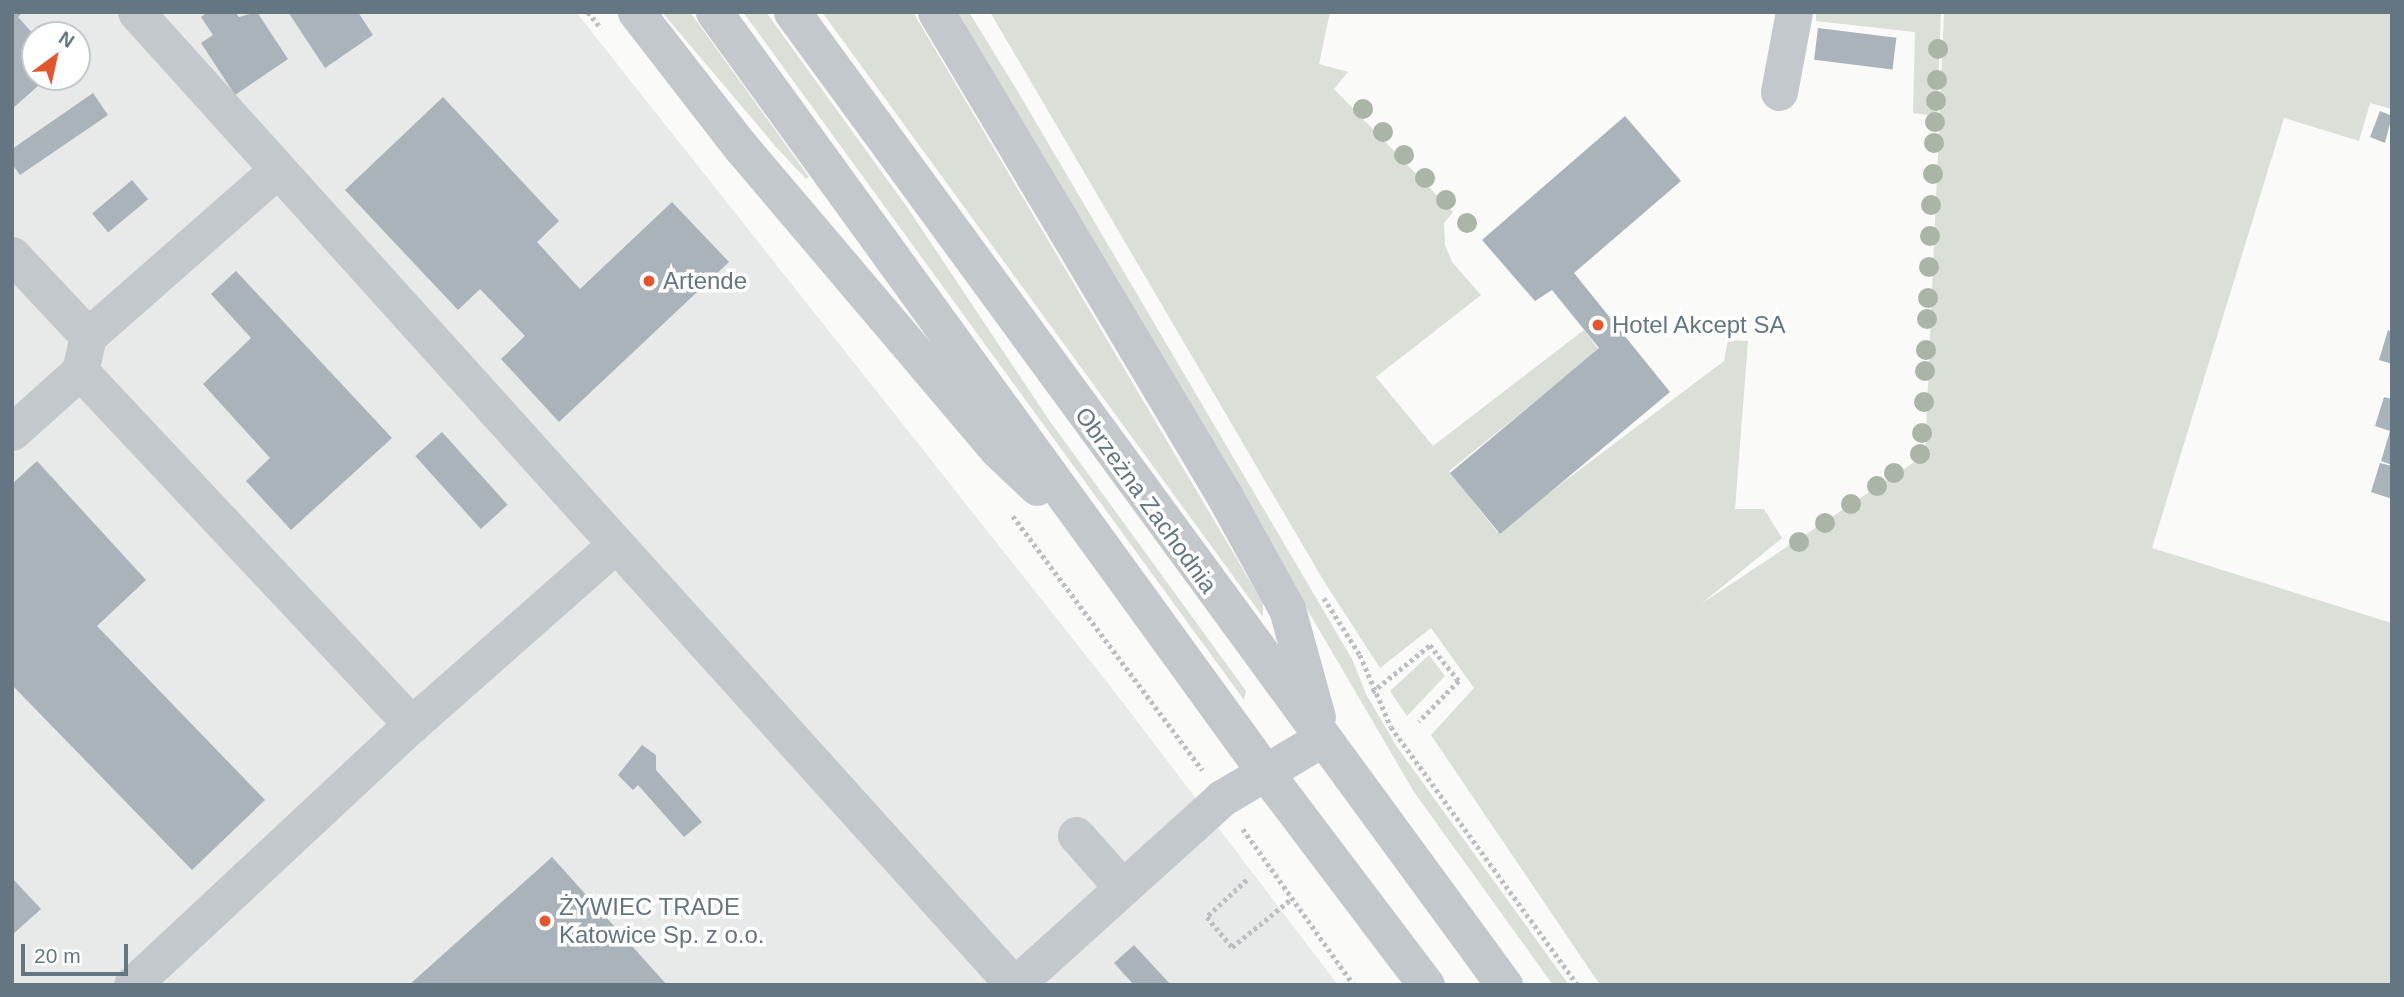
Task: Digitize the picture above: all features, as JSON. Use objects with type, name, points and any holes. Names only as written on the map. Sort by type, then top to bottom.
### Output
[{"type":"street","points":[[136,12],[614,546],[1015,985],[1222,798],[1323,738],[1287,609],[1224,495],[936,12]]},
{"type":"street","points":[[636,12],[740,146],[997,449],[1109,556]]},
{"type":"street","points":[[714,12],[1265,772],[1426,985]]},
{"type":"street","name":"Obrzeżna Zachodnia","points":[[792,12],[1504,985]]},
{"type":"street","points":[[1779,92],[1794,12]]},
{"type":"street","points":[[12,432],[84,353],[276,171]]},
{"type":"street","points":[[12,255],[84,353],[412,724]]},
{"type":"street","points":[[132,985],[412,724],[614,546]]},
{"type":"street","points":[[1076,835],[1122,887]]},
{"type":"path","points":[[588,12],[606,33]]},
{"type":"path","points":[[1009,510],[1222,798],[1290,900],[1354,985]]},
{"type":"path","points":[[1372,692],[1430,645],[1459,681],[1419,722]]},
{"type":"path","points":[[1247,880],[1207,917],[1232,947],[1290,900]]},
{"type":"shaded area","points":[[12,12],[576,12],[1111,687],[1338,985],[12,985]]},
{"type":"shaded area","points":[[662,12],[690,12],[809,177],[806,179],[776,147]]},
{"type":"shaded area","points":[[743,12],[766,12],[907,207],[1049,420],[1246,691],[1244,700]]},
{"type":"shaded area","points":[[822,12],[913,12],[1263,603],[1263,617]]},
{"type":"shaded area","points":[[958,12],[969,12],[1018,92],[1352,659],[1366,694],[1397,747],[1569,985],[1553,985],[1414,792]]},
{"type":"shaded area","points":[[990,12],[1330,12],[1319,64],[1348,72],[1334,89],[1453,212],[1444,223],[1445,245],[1452,262],[1481,295],[1376,377],[1433,446],[1584,330],[1599,350],[1449,471],[1497,532],[1724,361],[1728,340],[1748,341],[1735,509],[1764,509],[1782,538],[1701,604],[1925,455],[1944,12],[2391,12],[2392,109],[2370,103],[2359,141],[2284,118],[2152,548],[2392,623],[2392,985],[1600,985],[1431,735],[1474,688],[1431,628],[1380,668],[1325,583]]},
{"type":"shaded area","points":[[1816,12],[1941,13],[1937,116],[1913,113],[1915,32],[1816,21]]},
{"type":"shaded area","points":[[1429,655],[1445,676],[1407,716],[1390,691]]},
{"type":"building","points":[[12,12],[23,12],[18,17],[22,21],[21,91],[32,91],[12,109]]},
{"type":"building","points":[[208,12],[235,12],[239,17],[257,12],[288,59],[235,95],[201,43],[213,35],[201,17]]},
{"type":"building","points":[[288,12],[358,12],[373,35],[325,68]]},
{"type":"building","points":[[1818,28],[1896,38],[1893,69],[1814,60]]},
{"type":"building","points":[[93,93],[108,115],[20,175],[12,164],[12,149]]},
{"type":"building","points":[[443,97],[559,221],[537,242],[580,289],[672,202],[729,262],[559,422],[501,359],[525,336],[480,289],[458,310],[345,190]]},
{"type":"building","points":[[2380,111],[2392,116],[2385,143],[2370,137]]},
{"type":"building","name":"Hotel Akcept SA","points":[[1625,116],[1681,181],[1574,273],[1670,392],[1500,534],[1450,473],[1599,348],[1552,290],[1535,301],[1482,240]]},
{"type":"building","points":[[132,180],[148,199],[108,233],[92,213]]},
{"type":"building","points":[[236,271],[392,438],[291,530],[246,481],[270,458],[203,384],[251,338],[211,294]]},
{"type":"building","points":[[2388,330],[2392,332],[2392,364],[2379,360]]},
{"type":"building","points":[[2384,397],[2392,399],[2392,465],[2381,461],[2390,431],[2375,426]]},
{"type":"building","points":[[442,432],[508,505],[481,529],[415,456]]},
{"type":"building","points":[[37,461],[146,580],[97,626],[265,800],[192,870],[12,685],[12,484]]},
{"type":"building","points":[[2380,463],[2392,466],[2392,499],[2371,492]]},
{"type":"building","points":[[642,745],[656,755],[656,770],[702,822],[684,837],[638,785],[633,790],[618,775]]},
{"type":"building","name":"ŻYWIEC TRADE Katowice Sp. z o.o.","points":[[552,857],[667,985],[409,985]]},
{"type":"building","points":[[12,878],[41,909],[12,935]]},
{"type":"building","points":[[1134,945],[1171,985],[1134,985],[1114,963]]},
{"type":"place","name":"Artende","points":[[649,281]]},
{"type":"place","name":"Hotel Akcept SA","points":[[1598,325]]},
{"type":"place","name":"ŻYWIEC TRADE Katowice Sp. z o.o.","points":[[545,921]]}]
